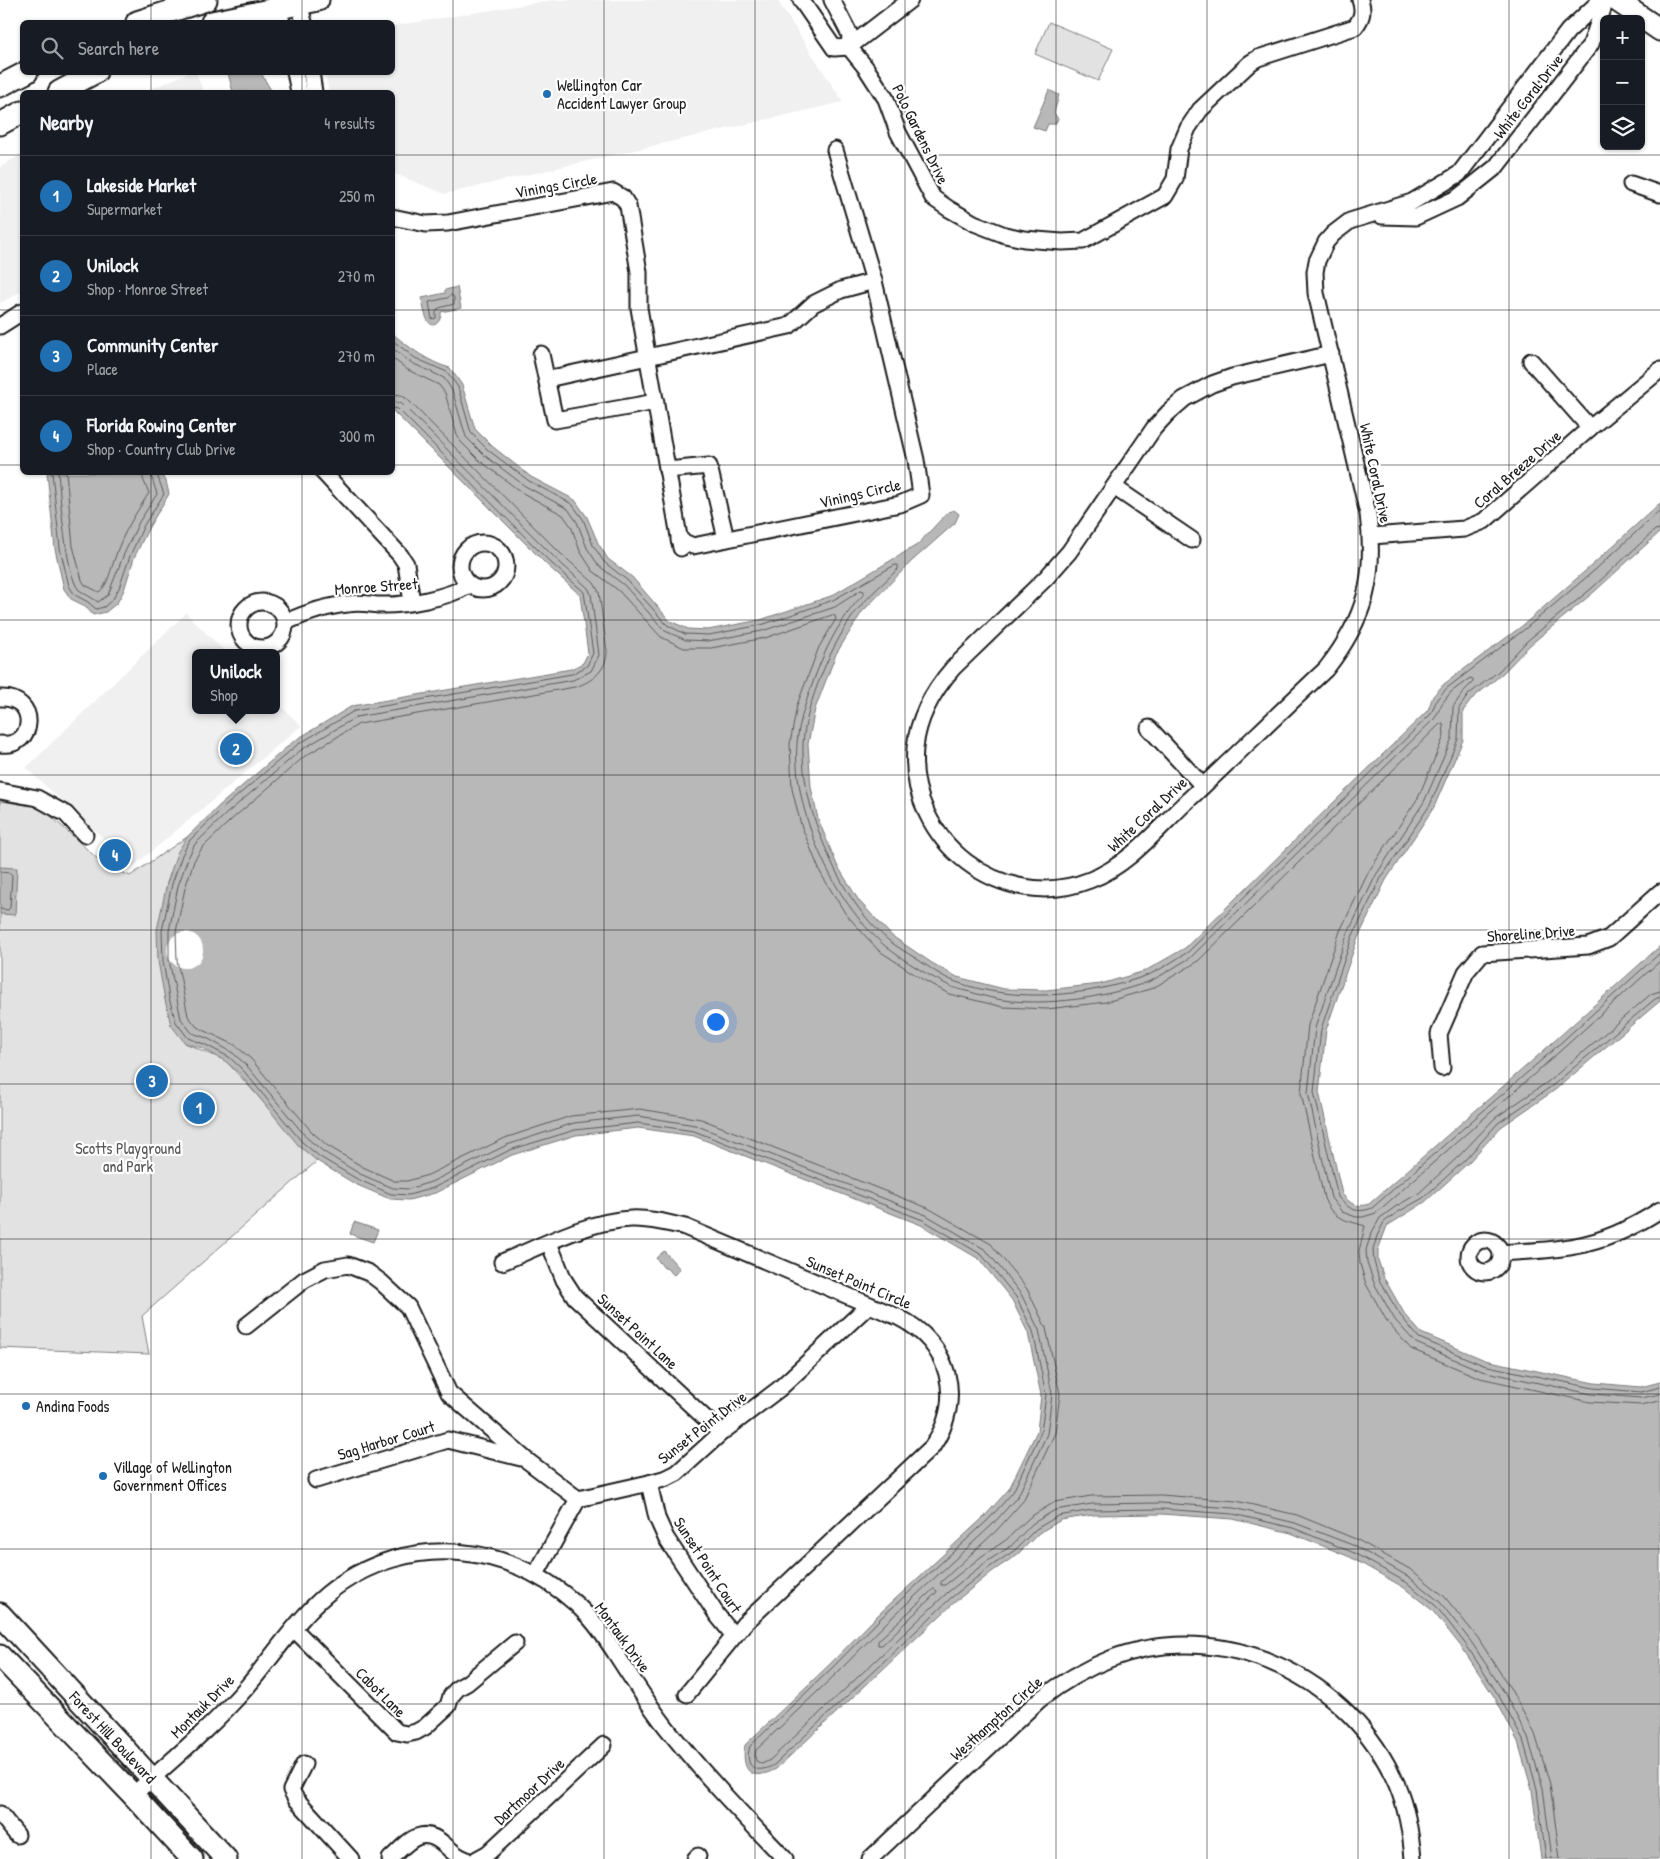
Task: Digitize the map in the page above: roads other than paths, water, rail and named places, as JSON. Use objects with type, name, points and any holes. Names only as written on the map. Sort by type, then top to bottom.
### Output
[{"type":"main road","points":[[143,20],[206,0]]},
{"type":"main road","points":[[1616,0],[1660,30]]},
{"type":"main road","points":[[223,20],[305,7]]},
{"type":"main road","points":[[0,86],[21,75]]},
{"type":"main road","points":[[63,90],[90,75]]},
{"type":"main road","points":[[0,124],[20,113]]},
{"type":"main road","name":"Forest Hill Boulevard","points":[[0,1614],[226,1859]]},
{"type":"main road","name":"Forest Hill Boulevard","points":[[0,1656],[134,1795],[192,1859]]},
{"type":"street","points":[[801,0],[834,48],[849,47],[910,0]]},
{"type":"street","name":"Polo Gardens Drive","points":[[832,0],[850,35],[849,47],[866,68],[886,99],[898,132],[933,198],[949,210],[974,223],[1005,234],[1043,241],[1083,241],[1165,196],[1175,179],[1179,149],[1188,128],[1200,110],[1242,70],[1258,58],[1355,27],[1361,18],[1363,8],[1360,0]]},
{"type":"street","name":"White Coral Drive","points":[[1330,354],[1232,377],[1212,384],[1193,393],[1168,413],[1154,428],[1069,552],[1046,578],[953,668],[932,695],[921,720],[915,749],[915,770],[921,800],[931,823],[942,840],[956,855],[973,868],[990,878],[1010,884],[1050,889],[1090,880],[1114,868],[1125,860],[1326,669],[1341,650],[1353,630],[1362,608],[1372,561],[1372,536],[1314,282],[1317,261],[1326,242],[1350,221],[1412,202],[1460,174],[1568,31],[1601,0]]},
{"type":"street","name":"White Coral Drive","points":[[1371,215],[1416,217],[1457,198],[1496,167],[1591,44],[1606,0]]},
{"type":"street","points":[[296,75],[299,90]]},
{"type":"street","points":[[312,75],[314,90]]},
{"type":"street","name":"Vinings Circle","points":[[395,218],[426,224],[448,222],[613,192],[623,198],[628,206],[636,249],[640,308],[666,470],[681,546],[693,546],[900,504],[921,495],[916,460],[874,281],[835,150]]},
{"type":"street","points":[[1631,184],[1660,194]]},
{"type":"street","points":[[547,380],[789,326],[813,304],[841,290],[874,281]]},
{"type":"street","points":[[0,326],[20,313]]},
{"type":"street","points":[[541,354],[555,420],[656,402]]},
{"type":"street","points":[[1531,361],[1590,428]]},
{"type":"street","name":"Coral Breeze Drive","points":[[1372,536],[1464,529],[1474,526],[1493,514],[1590,428],[1660,370]]},
{"type":"street","points":[[666,470],[708,466],[726,539]]},
{"type":"street","points":[[326,475],[400,555],[406,564],[412,602]]},
{"type":"street","points":[[1114,486],[1192,540]]},
{"type":"street","name":"Monroe Street","points":[[286,622],[325,608],[350,603],[380,605],[412,602],[450,595],[469,586]]},
{"type":"street","points":[[0,698],[15,700],[26,711],[28,718],[25,733],[20,739],[13,743],[0,744]]},
{"type":"street","points":[[1149,728],[1203,786]]},
{"type":"street","points":[[0,792],[37,798],[66,814],[85,835]]},
{"type":"street","name":"Shoreline Drive","points":[[1442,1068],[1439,1034],[1466,972],[1482,953],[1588,946],[1609,938],[1660,892]]},
{"type":"street","points":[[1501,1253],[1581,1245],[1622,1231],[1660,1210]]},
{"type":"street","name":"Sunset Point Circle","points":[[502,1262],[589,1227],[610,1221],[631,1219],[664,1222],[685,1227],[898,1317],[916,1328],[937,1350],[946,1369],[950,1389],[948,1410],[942,1430],[932,1447],[734,1636],[687,1694]]},
{"type":"street","points":[[1642,1221],[1660,1219]]},
{"type":"street","name":"Sunset Point Lane","points":[[549,1243],[564,1280],[575,1297],[721,1433]]},
{"type":"street","name":"Sag Harbor Court","points":[[246,1326],[304,1280],[325,1269],[348,1265],[369,1273],[408,1307],[450,1392],[525,1459],[578,1498]]},
{"type":"street","name":"Sunset Point Drive","points":[[578,1498],[649,1483],[667,1478],[676,1473],[721,1433],[778,1390],[868,1305]]},
{"type":"street","name":"Sag Harbor Court","points":[[316,1480],[448,1440],[525,1459]]},
{"type":"street","name":"Sunset Point Court","points":[[649,1483],[657,1518],[666,1538],[717,1615],[734,1636]]},
{"type":"street","points":[[536,1574],[578,1498]]},
{"type":"street","name":"Montauk Drive","points":[[134,1795],[210,1725],[245,1689],[294,1629],[321,1600],[347,1580],[369,1568],[408,1556],[440,1552],[465,1553],[490,1557],[536,1574],[575,1602],[592,1620],[664,1725],[694,1763],[785,1859]]},
{"type":"street","name":"Cabot Lane","points":[[294,1629],[397,1732],[407,1734],[425,1727],[448,1706],[451,1696],[458,1688],[467,1683],[515,1642]]},
{"type":"street","name":"Westhampton Circle","points":[[870,1859],[1038,1700],[1063,1682],[1084,1670],[1131,1652],[1191,1645],[1241,1652],[1270,1661],[1298,1674],[1339,1704],[1367,1734],[1384,1759],[1397,1786],[1409,1825],[1413,1859]]},
{"type":"street","name":"Dartmoor Drive","points":[[477,1859],[488,1853],[604,1745]]},
{"type":"street","points":[[304,1764],[291,1790],[296,1799],[351,1859]]},
{"type":"street","points":[[0,1814],[17,1835]]},
{"type":"street","points":[[390,1859],[418,1836],[428,1835],[437,1838],[460,1858],[465,1859]]},
{"type":"water","points":[[229,75],[262,75],[271,90],[232,90]]},
{"type":"water","points":[[1049,90],[1059,95],[1054,113],[1058,119],[1055,124],[1048,124],[1045,131],[1033,127]]},
{"type":"water","points":[[457,287],[461,308],[441,312],[440,319],[436,324],[429,323],[422,298],[445,293],[445,290]]},
{"type":"water","points":[[395,336],[427,358],[450,368],[462,385],[475,429],[492,446],[531,477],[575,500],[587,517],[598,543],[608,559],[632,577],[670,621],[688,629],[708,630],[760,620],[831,596],[917,545],[948,512],[954,510],[959,514],[955,523],[912,561],[862,612],[836,654],[815,709],[808,744],[811,787],[818,819],[837,865],[859,901],[892,936],[957,977],[1004,989],[1046,990],[1101,984],[1145,971],[1185,948],[1428,710],[1433,696],[1444,684],[1522,626],[1660,503],[1660,532],[1594,592],[1530,645],[1502,674],[1473,698],[1463,711],[1463,740],[1434,807],[1386,880],[1357,940],[1326,1030],[1319,1092],[1342,1194],[1354,1204],[1360,1206],[1369,1204],[1660,946],[1660,1001],[1555,1090],[1501,1127],[1468,1163],[1425,1202],[1387,1226],[1378,1250],[1378,1260],[1384,1278],[1404,1313],[1421,1333],[1485,1360],[1594,1383],[1641,1387],[1660,1382],[1660,1859],[1541,1859],[1532,1790],[1518,1742],[1495,1698],[1463,1649],[1432,1610],[1403,1587],[1350,1557],[1291,1533],[1233,1519],[1161,1514],[1093,1515],[1061,1520],[1039,1533],[1018,1554],[993,1571],[956,1601],[776,1769],[760,1774],[750,1772],[745,1762],[745,1745],[879,1614],[984,1517],[1009,1489],[1037,1431],[1041,1395],[1028,1333],[1012,1300],[979,1259],[921,1225],[694,1136],[638,1128],[576,1135],[512,1155],[435,1193],[409,1200],[390,1199],[355,1184],[317,1161],[299,1146],[239,1073],[225,1061],[202,1048],[185,1043],[171,1025],[158,961],[157,930],[167,883],[177,853],[187,837],[219,806],[294,741],[352,706],[571,669],[583,663],[588,653],[580,595],[547,565],[395,413]]},
{"type":"water","points":[[47,475],[162,475],[166,481],[169,494],[149,527],[134,558],[124,590],[117,603],[106,612],[93,615],[85,606],[71,599],[64,589],[55,549]]},
{"type":"water","points":[[0,867],[17,868],[15,915],[0,914]]},
{"type":"water","points":[[354,1222],[378,1230],[373,1242],[350,1234]]},
{"type":"water","points":[[664,1251],[680,1269],[674,1275],[664,1268],[656,1258]]},
{"type":"place","name":"Wellington Car Accident Lawyer Group","points":[[547,94]]},
{"type":"place","name":"Unilock","points":[[236,749]]},
{"type":"place","name":"Florida Rowing Center","points":[[115,855]]},
{"type":"place","name":"Community Center","points":[[152,1081]]},
{"type":"place","name":"Lakeside Market","points":[[199,1108]]},
{"type":"place","name":"Andina Foods","points":[[26,1406]]},
{"type":"place","name":"Village of Wellington Government Offices","points":[[103,1476]]},
{"type":"park label","name":"Scotts Playground and Park","points":[[128,1157]]}]
